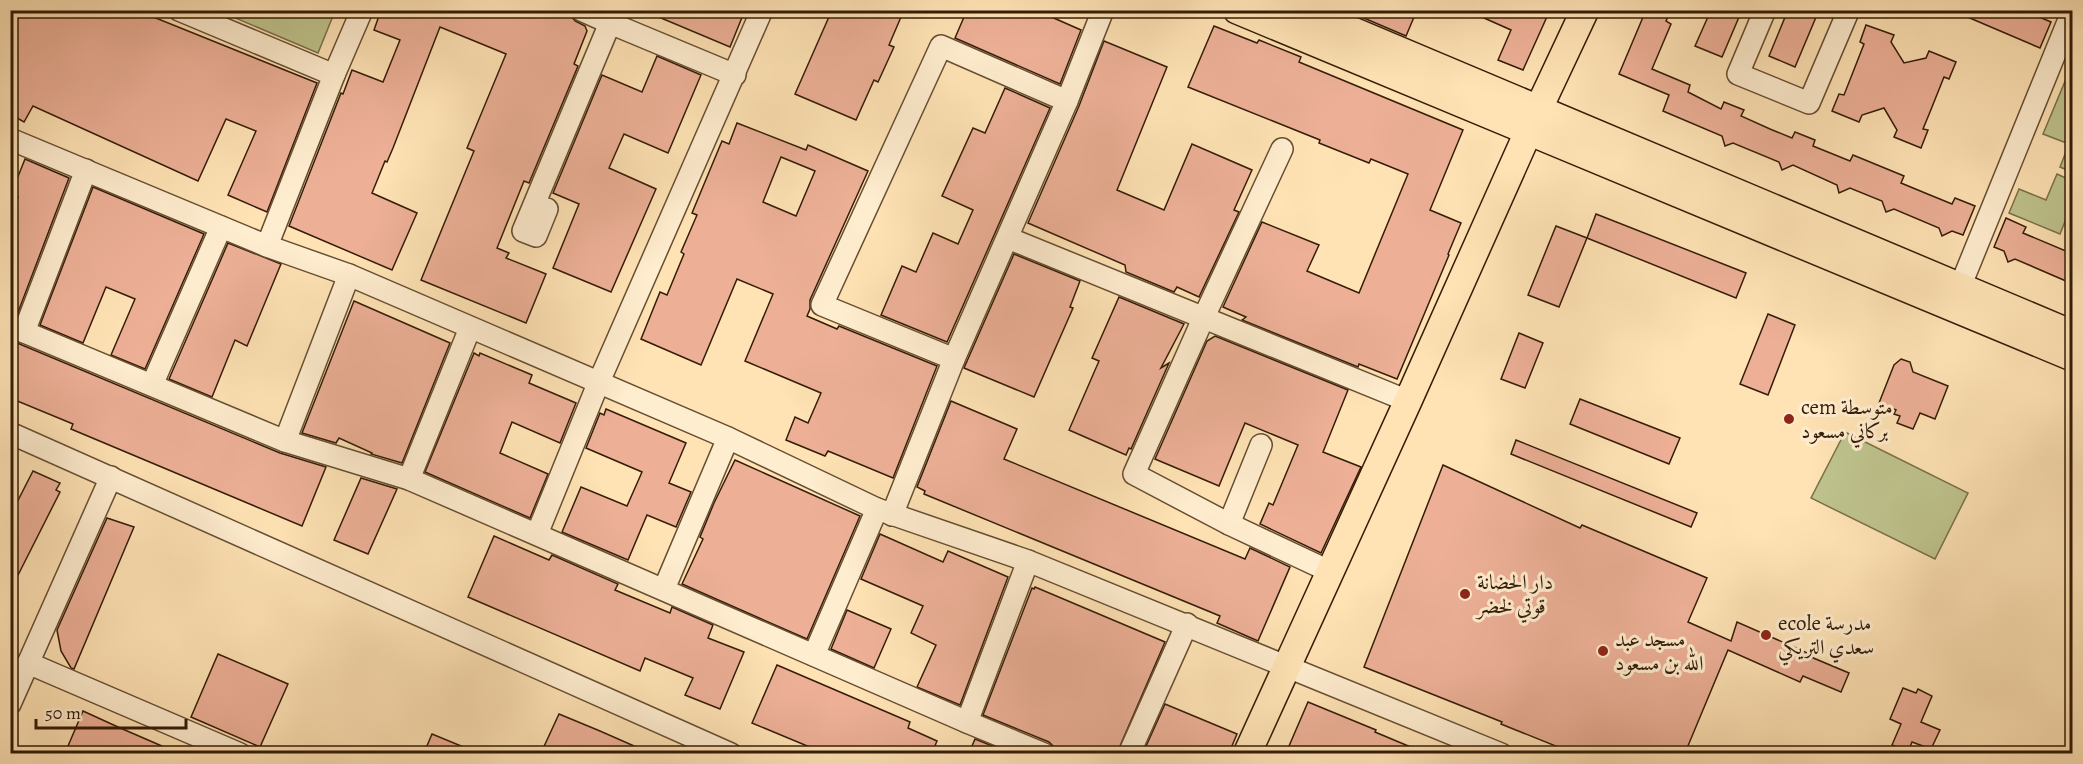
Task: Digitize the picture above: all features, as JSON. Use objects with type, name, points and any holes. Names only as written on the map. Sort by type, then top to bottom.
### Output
[{"type":"main road","points":[[1237,10],[1534,120],[1960,287],[2073,334]]},
{"type":"main road","points":[[1303,10],[1534,120],[2073,357]]},
{"type":"main road","points":[[1247,753],[1585,10]]},
{"type":"street","points":[[267,246],[362,10]]},
{"type":"street","points":[[581,10],[612,17],[735,75]]},
{"type":"street","points":[[537,534],[598,384],[762,10]]},
{"type":"street","points":[[814,655],[884,512],[954,359],[1067,101],[1103,10]]},
{"type":"street","points":[[1765,10],[1738,74],[1809,103],[1846,14]]},
{"type":"street","points":[[188,12],[334,75]]},
{"type":"street","points":[[1960,287],[2072,14]]},
{"type":"street","points":[[547,209],[536,236],[523,231],[612,17]]},
{"type":"street","points":[[954,359],[822,305],[941,46],[1067,101]]},
{"type":"street","points":[[10,139],[267,246],[349,275],[728,438],[884,512],[1028,561],[1501,753]]},
{"type":"street","points":[[1282,149],[1203,318],[1134,474],[1229,524],[1331,572]]},
{"type":"street","points":[[86,170],[17,329],[285,441],[410,479],[967,722],[1044,753]]},
{"type":"street","points":[[152,385],[221,227]]},
{"type":"street","points":[[1008,238],[1408,401]]},
{"type":"street","points":[[285,441],[349,275]]},
{"type":"street","points":[[410,479],[470,328]]},
{"type":"street","points":[[10,433],[731,753]]},
{"type":"street","points":[[664,589],[728,438]]},
{"type":"street","points":[[1229,524],[1261,445]]},
{"type":"street","points":[[10,704],[111,477]]},
{"type":"street","points":[[967,722],[1028,561]]},
{"type":"street","points":[[1129,753],[1187,624]]},
{"type":"street","points":[[28,663],[240,753]]},
{"type":"green space","points":[[219,10],[335,11],[318,53]]},
{"type":"green space","points":[[2066,79],[2072,81],[2072,172],[2060,167],[2069,144],[2043,134]]},
{"type":"green space","points":[[2057,174],[2072,181],[2072,204],[2060,234],[2009,213],[2019,189],[2046,200]]},
{"type":"green space","points":[[1845,432],[1968,493],[1935,559],[1811,498]]},
{"type":"building","points":[[16,10],[136,10],[317,83],[267,212],[228,195],[256,131],[226,119],[198,181],[33,106],[24,122],[10,114],[10,20]]},
{"type":"building","points":[[381,10],[562,10],[585,26],[587,31],[574,64],[578,66],[529,183],[524,181],[497,248],[509,253],[506,258],[546,274],[526,323],[421,280],[474,151],[467,148],[506,54],[472,40],[440,27],[393,148],[372,193],[417,213],[392,270],[289,226],[352,70],[383,82],[400,40],[374,30]]},
{"type":"building","points":[[642,10],[745,10],[730,47]]},
{"type":"building","points":[[832,10],[904,10],[889,45],[894,47],[878,82],[874,80],[856,120],[795,94]]},
{"type":"building","points":[[967,10],[1049,10],[1047,15],[1081,30],[1060,84],[955,38]]},
{"type":"building","points":[[1345,10],[1417,10],[1406,36]]},
{"type":"building","points":[[1466,10],[1550,10],[1523,70],[1498,60],[1511,30]]},
{"type":"building","points":[[1646,10],[1671,10],[1666,21],[1671,24],[1652,69],[1690,85],[1688,92],[1721,109],[1724,102],[1744,110],[1741,116],[1770,129],[1792,138],[1795,132],[1815,140],[1813,146],[1850,161],[1853,155],[1904,176],[1901,183],[1952,204],[1955,198],[1975,206],[1963,235],[1952,231],[1942,236],[1939,228],[1894,209],[1886,212],[1882,201],[1850,188],[1839,193],[1837,185],[1793,165],[1782,170],[1779,162],[1733,143],[1725,146],[1722,136],[1663,111],[1669,95],[1619,74]]},
{"type":"building","points":[[1711,10],[1742,10],[1722,57],[1695,46]]},
{"type":"building","points":[[1788,10],[1819,10],[1795,67],[1769,56]]},
{"type":"building","points":[[1951,10],[2023,10],[2051,22],[2040,48]]},
{"type":"building","points":[[1866,25],[1894,35],[1891,42],[1904,63],[1926,58],[1929,51],[1956,62],[1949,79],[1944,77],[1923,129],[1928,130],[1921,148],[1894,137],[1897,130],[1884,108],[1862,115],[1859,122],[1832,111],[1839,94],[1844,95],[1864,44],[1860,42]]},
{"type":"building","points":[[1214,26],[1257,43],[1259,40],[1301,57],[1299,62],[1463,130],[1430,210],[1461,223],[1397,379],[1359,364],[1358,367],[1242,320],[1246,317],[1223,307],[1262,222],[1319,245],[1307,271],[1359,293],[1408,174],[1371,159],[1369,163],[1319,143],[1320,140],[1188,87]]},
{"type":"building","points":[[1104,41],[1167,67],[1117,190],[1164,210],[1192,144],[1252,170],[1234,210],[1239,212],[1199,297],[1177,287],[1174,292],[1126,272],[1125,265],[1028,223],[1079,106]]},
{"type":"building","points":[[657,56],[701,75],[668,153],[624,134],[609,168],[656,189],[611,292],[553,268],[579,204],[553,193],[602,75],[642,92]]},
{"type":"building","points":[[1005,88],[1050,108],[947,342],[881,315],[902,266],[916,272],[933,233],[958,244],[973,210],[942,196],[973,128],[985,133]]},
{"type":"building","points":[[737,123],[806,150],[808,145],[868,171],[810,300],[807,316],[837,329],[839,326],[937,366],[893,478],[828,451],[825,456],[786,440],[795,417],[808,423],[821,393],[745,361],[773,294],[737,279],[701,365],[641,339],[660,292],[667,295],[684,254],[681,252],[697,215],[692,213],[722,141],[729,144]],"holes":[[[781,157],[815,171],[796,216],[763,202]]]},
{"type":"building","points":[[25,159],[69,178],[17,315],[10,314],[10,216],[18,197],[11,194]]},
{"type":"building","points":[[93,187],[204,234],[145,369],[111,355],[135,299],[106,287],[83,343],[40,325]]},
{"type":"building","points":[[1596,214],[1746,273],[1736,298],[1587,238]]},
{"type":"building","points":[[2006,218],[2026,227],[2023,233],[2073,254],[2073,284],[2015,259],[2008,262],[2004,251],[1994,247]]},
{"type":"building","points":[[1556,226],[1587,238],[1559,307],[1528,295]]},
{"type":"building","points":[[228,243],[281,264],[247,346],[235,340],[212,397],[169,379]]},
{"type":"building","points":[[1014,254],[1080,281],[1070,307],[1073,308],[1034,397],[964,368]]},
{"type":"building","points":[[1119,297],[1184,324],[1161,368],[1169,363],[1131,449],[1129,448],[1126,455],[1069,430],[1099,361],[1092,358]]},
{"type":"building","points":[[354,301],[450,343],[402,463],[371,454],[339,438],[336,443],[302,433]]},
{"type":"building","points":[[1768,314],[1795,325],[1768,395],[1740,384]]},
{"type":"building","points":[[1519,333],[1543,343],[1525,388],[1501,379]]},
{"type":"building","points":[[1215,336],[1348,390],[1323,452],[1361,467],[1321,553],[1260,524],[1269,503],[1273,505],[1298,445],[1245,423],[1219,486],[1155,459],[1207,341]]},
{"type":"building","points":[[10,340],[280,453],[326,467],[302,526],[71,429],[73,424],[10,398]]},
{"type":"building","points":[[474,353],[479,356],[480,353],[532,375],[529,383],[576,403],[560,443],[512,422],[500,453],[548,474],[530,518],[425,472]]},
{"type":"building","points":[[1901,359],[1910,362],[1913,372],[1948,386],[1935,419],[1920,413],[1913,429],[1897,423],[1900,416],[1894,414],[1896,410],[1879,403],[1894,365]]},
{"type":"building","points":[[1580,399],[1680,438],[1669,464],[1570,424]]},
{"type":"building","points":[[951,401],[1017,429],[1004,459],[1245,559],[1250,548],[1290,567],[1258,641],[1217,623],[1220,616],[924,494],[925,491],[917,487]]},
{"type":"building","points":[[606,409],[686,443],[669,483],[691,492],[676,527],[647,515],[628,560],[562,532],[581,487],[627,506],[642,472],[586,448],[600,413],[604,415]]},
{"type":"building","points":[[1516,440],[1697,513],[1691,527],[1511,454]]},
{"type":"building","points":[[735,460],[860,516],[807,639],[682,584],[703,539],[700,537],[714,503]]},
{"type":"building","points":[[1443,465],[1580,528],[1582,525],[1707,578],[1688,622],[1731,641],[1737,622],[1812,655],[1811,657],[1849,673],[1841,692],[1803,676],[1800,682],[1728,650],[1685,753],[1573,753],[1364,667]]},
{"type":"building","points":[[33,471],[60,483],[56,490],[60,492],[10,591],[10,516]]},
{"type":"building","points":[[361,478],[397,489],[368,554],[334,540]]},
{"type":"building","points":[[107,518],[134,527],[74,669],[71,668],[61,651],[57,630]]},
{"type":"building","points":[[880,534],[943,562],[948,551],[1008,577],[960,705],[917,687],[936,645],[911,633],[923,606],[861,579]]},
{"type":"building","points":[[494,536],[549,560],[552,555],[618,584],[615,590],[670,613],[672,607],[713,625],[708,638],[744,652],[720,709],[685,695],[693,678],[645,658],[640,671],[468,597]]},
{"type":"building","points":[[1035,587],[1165,642],[1117,753],[1057,753],[1049,742],[983,715],[1032,588]]},
{"type":"building","points":[[847,610],[891,629],[874,668],[831,649]]},
{"type":"building","points":[[218,654],[288,684],[260,747],[191,717]]},
{"type":"building","points":[[777,665],[910,722],[908,728],[937,741],[932,753],[824,753],[752,723]]},
{"type":"building","points":[[1903,688],[1916,693],[1918,689],[1932,696],[1921,722],[1940,730],[1931,749],[1912,742],[1908,752],[1892,745],[1901,724],[1890,719]]},
{"type":"building","points":[[1308,702],[1376,730],[1375,732],[1425,753],[1286,753]]},
{"type":"building","points":[[1165,704],[1237,734],[1229,753],[1143,753]]},
{"type":"building","points":[[83,711],[118,727],[178,753],[65,753]]},
{"type":"building","points":[[559,714],[600,731],[650,753],[541,753]]},
{"type":"building","points":[[432,734],[478,753],[424,753]]},
{"type":"building","points":[[975,739],[1010,753],[969,753]]},
{"type":"place","name":"cem متوسطة بركاني مسعود","points":[[1789,419]]},
{"type":"place","name":"دار الحضانة قوتي لخضر","points":[[1465,594]]},
{"type":"place","name":"ecole مدرسة سعدي التريكي","points":[[1766,635]]},
{"type":"place","name":"مسجد عبد الله بن مسعود","points":[[1603,651]]}]
